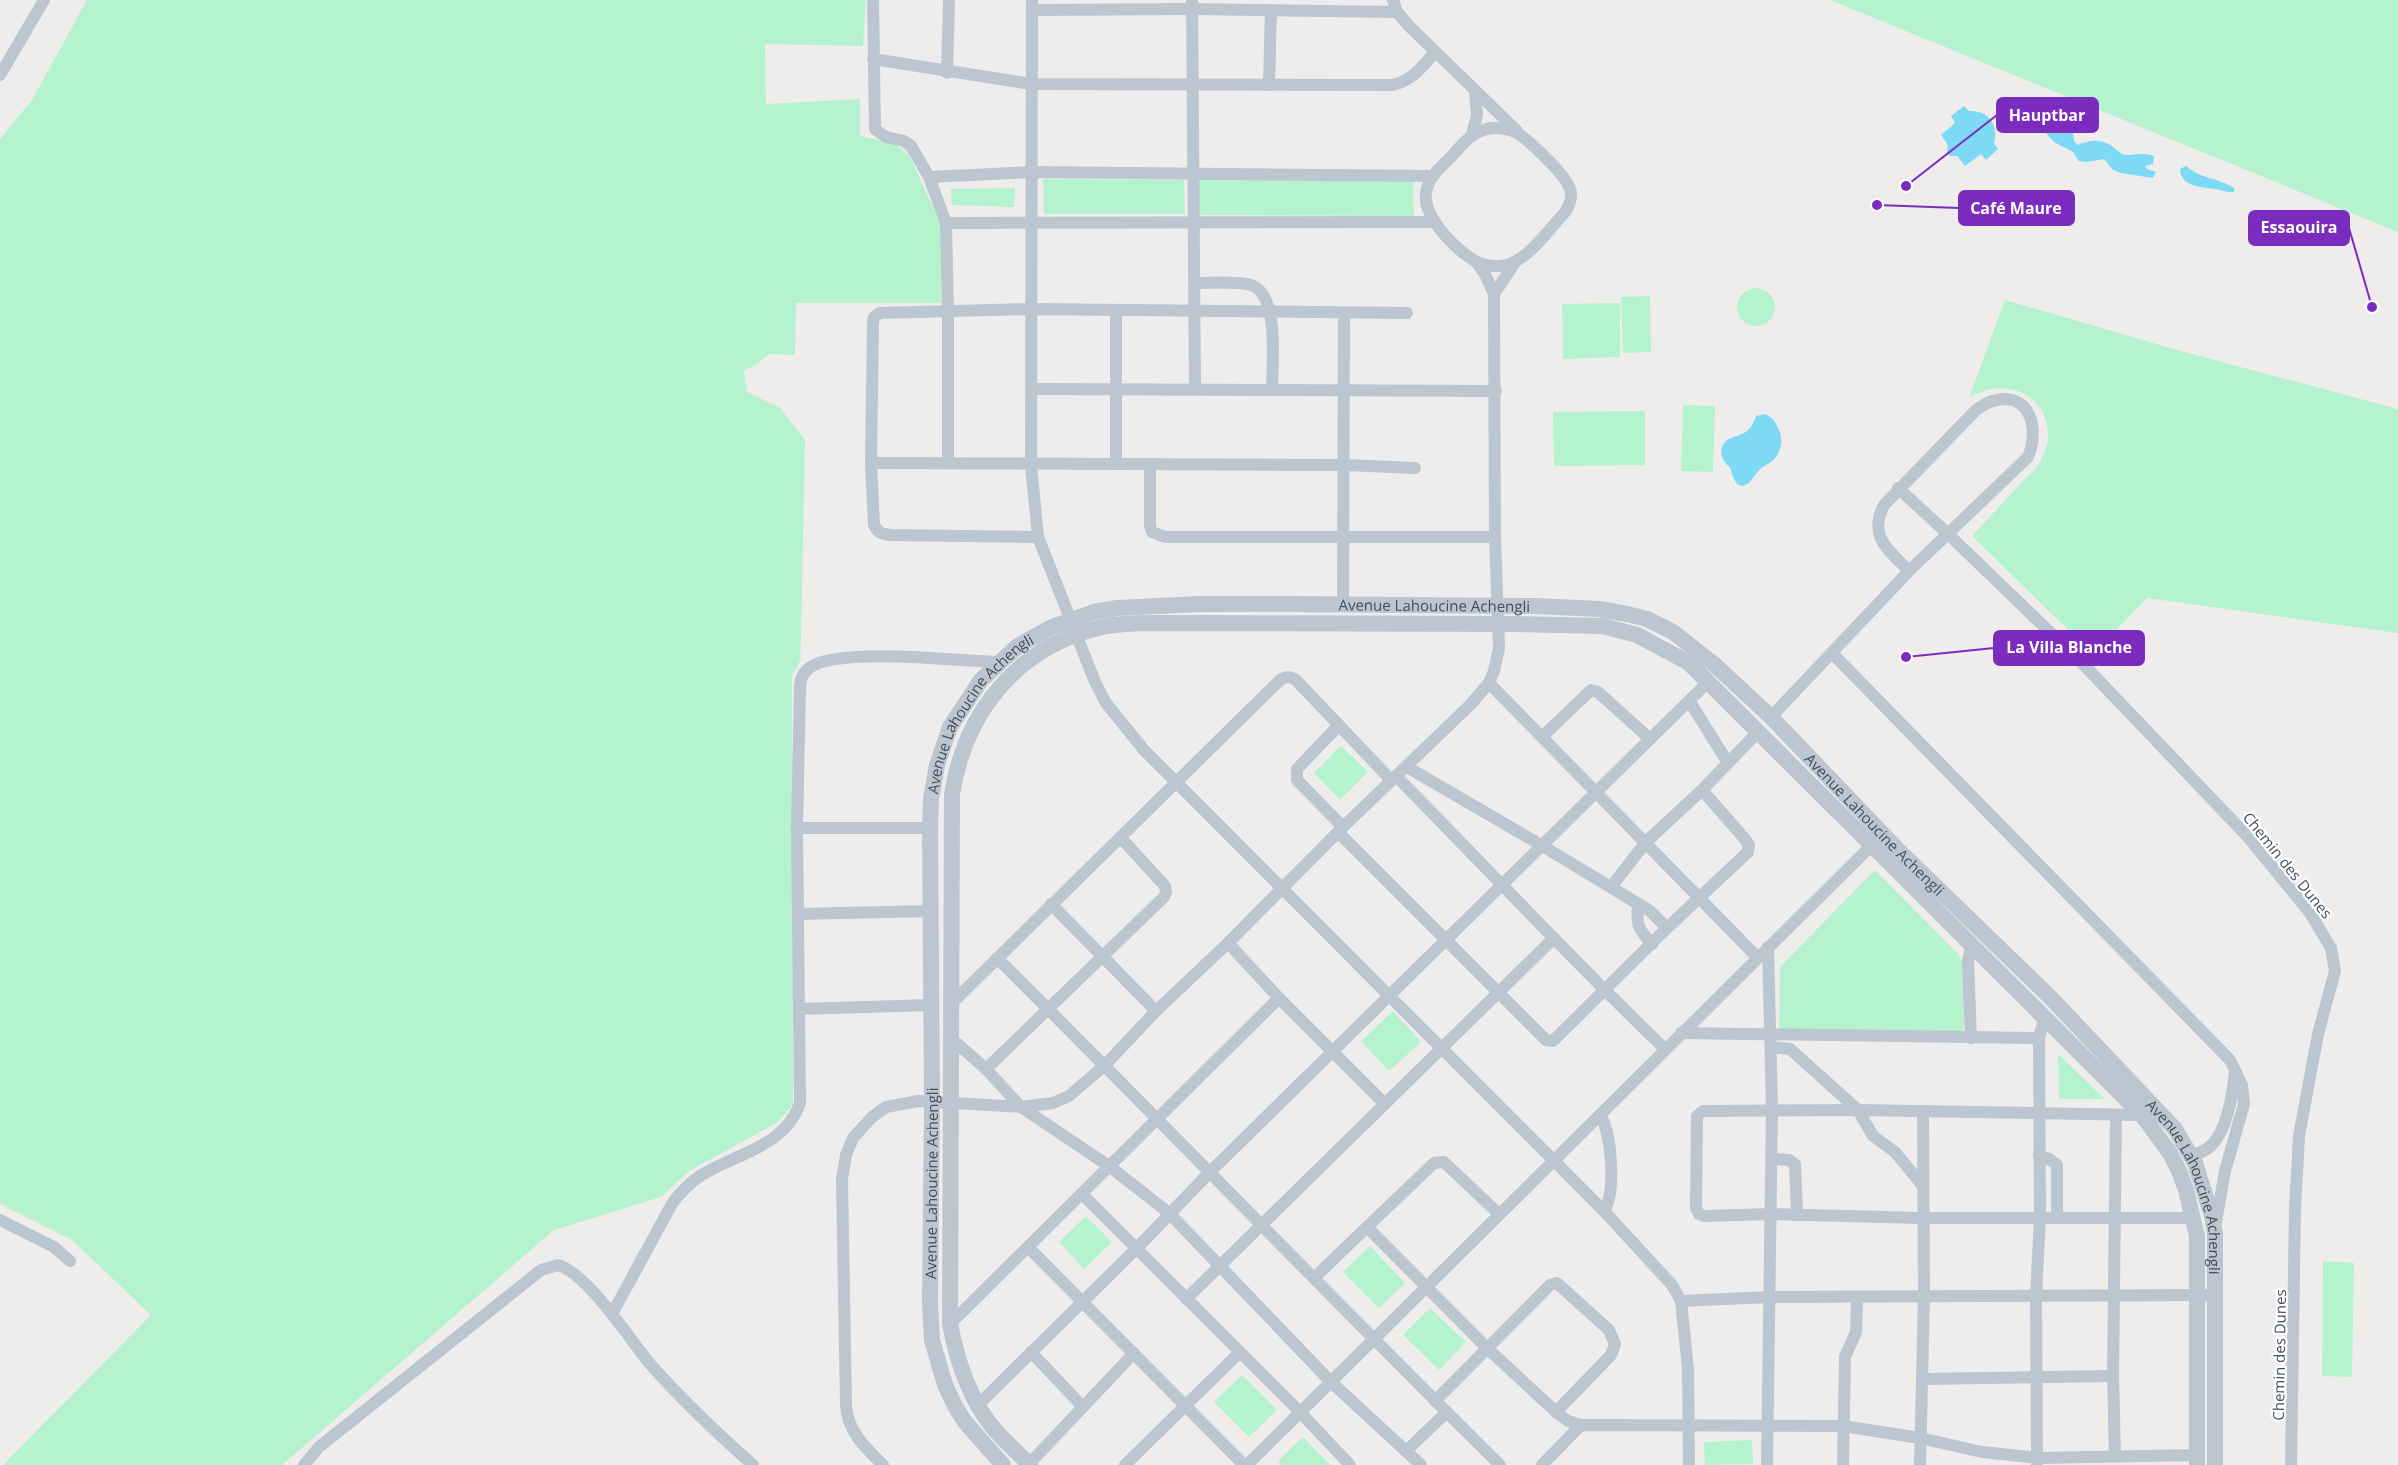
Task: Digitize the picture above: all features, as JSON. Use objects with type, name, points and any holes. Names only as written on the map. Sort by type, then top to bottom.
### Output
[{"type":"street","points":[[0,75],[44,0]]},
{"type":"street","points":[[873,0],[874,129],[886,137],[904,141],[912,146],[929,177],[946,224],[948,462]]},
{"type":"street","points":[[947,73],[950,0]]},
{"type":"street","points":[[1192,4],[1195,389]]},
{"type":"street","points":[[1494,294],[1516,261],[1566,211],[1571,197],[1568,183],[1435,52],[1395,6],[1271,10],[1192,4],[1032,5],[1033,389],[1031,465],[1038,537],[1095,682],[1106,703],[1144,750],[1391,995],[1604,1211],[1672,1285],[1681,1301],[1688,1369],[1689,1465]]},
{"type":"street","points":[[1269,85],[1271,10]]},
{"type":"street","points":[[873,59],[947,73],[1031,84],[1392,85],[1402,83],[1414,75],[1435,52]]},
{"type":"street","points":[[1472,135],[1477,115],[1475,92]]},
{"type":"street","points":[[883,1465],[862,1444],[849,1425],[847,1417],[842,1179],[848,1147],[858,1130],[886,1107],[918,1101],[951,1105],[1021,1107],[1053,1102],[1069,1096],[1105,1065],[1156,1011],[1228,943],[1340,829],[1470,705],[1489,683],[1499,648],[1495,537],[1494,294],[1485,274],[1476,262],[1433,222],[1425,199],[1432,177],[1472,135],[1484,129],[1500,128],[1515,132],[1524,138]]},
{"type":"street","points":[[929,177],[1032,172],[1432,177]]},
{"type":"street","points":[[946,224],[1433,222]]},
{"type":"street","points":[[1476,262],[1497,266],[1516,261]]},
{"type":"street","points":[[1195,283],[1250,285],[1259,290],[1271,312],[1272,390]]},
{"type":"street","points":[[1038,537],[881,534],[874,525],[871,463],[874,317],[887,312],[1032,309],[1116,312],[1407,313]]},
{"type":"street","points":[[1116,312],[1116,464]]},
{"type":"street","points":[[1343,605],[1344,313]]},
{"type":"street","points":[[1033,389],[1496,391]]},
{"type":"street","points":[[1771,717],[1947,532],[2028,457],[2033,445],[2034,424],[2028,412],[2020,404],[2005,399],[1991,401],[1976,410],[1884,505],[1877,519],[1878,531],[1883,543],[1909,571]]},
{"type":"street","points":[[871,463],[1345,465],[1415,468]]},
{"type":"street","points":[[1150,465],[1150,526],[1152,532],[1158,535],[1495,537]]},
{"type":"street","name":"Chemin des Dunes","points":[[1898,488],[1947,532],[2084,665],[2248,837],[2310,914],[2331,948],[2335,971],[2318,1034],[2299,1136],[2295,1209],[2291,1465]]},
{"type":"street","name":"Avenue Lahoucine Achengli","points":[[1030,1464],[991,1425],[978,1405],[965,1382],[950,1324],[951,804],[956,771],[961,752],[978,715],[1014,671],[1094,612],[1117,608],[1199,604],[1599,609],[1647,619],[1673,632],[1698,652],[1771,717],[1971,947],[2142,1115],[2170,1153],[2179,1171],[2194,1218],[2207,1295],[2215,1465]]},
{"type":"street","name":"Avenue Lahoucine Achengli","points":[[1003,1465],[965,1422],[955,1406],[945,1385],[932,1340],[930,1304],[931,799],[937,765],[950,727],[981,680],[1018,645],[1045,630],[1144,623],[1603,626],[1637,635],[1689,663],[1759,731],[2051,998],[2175,1129],[2190,1154],[2203,1185],[2215,1234],[2207,1295],[2197,1460]]},
{"type":"street","points":[[1833,654],[2216,1043],[2230,1060],[2242,1085],[2244,1104],[2224,1171],[2215,1234]]},
{"type":"street","points":[[612,1314],[673,1202],[684,1189],[702,1175],[786,1129],[796,1115],[800,1103],[798,828],[800,682],[808,669],[831,660],[872,657],[998,662]]},
{"type":"street","points":[[950,1006],[1280,680],[1291,676],[1502,883],[1605,992],[1665,1049]]},
{"type":"street","points":[[978,1405],[1444,940],[1708,682]]},
{"type":"street","points":[[1489,683],[1701,897],[1757,957]]},
{"type":"street","points":[[1542,737],[1591,690],[1598,692],[1650,739]]},
{"type":"street","points":[[1690,702],[1728,763]]},
{"type":"street","points":[[1339,725],[1297,769],[1297,780],[1444,940],[1550,1042],[1557,1040],[1667,928],[1748,852],[1749,845],[1702,790]]},
{"type":"street","points":[[1611,887],[1646,842],[1702,790],[1759,731]]},
{"type":"street","points":[[1407,767],[1611,887],[1657,916],[1667,928]]},
{"type":"street","points":[[798,828],[930,828]]},
{"type":"street","points":[[986,1069],[1164,897],[1166,892],[1164,886],[1121,838]]},
{"type":"street","points":[[1029,1248],[1245,1465],[1877,840]]},
{"type":"street","points":[[1051,904],[1156,1011]]},
{"type":"street","points":[[1638,904],[1636,922],[1641,932],[1652,944]]},
{"type":"street","points":[[798,914],[931,911]]},
{"type":"street","points":[[1186,1299],[1554,938]]},
{"type":"street","points":[[1228,943],[1279,998],[1385,1104]]},
{"type":"street","points":[[1767,1465],[1772,1214],[1768,947]]},
{"type":"street","points":[[1971,947],[1968,962],[1971,1038]]},
{"type":"street","points":[[997,958],[1500,1465]]},
{"type":"street","points":[[950,1324],[1279,998]]},
{"type":"street","points":[[799,1009],[932,1005]]},
{"type":"street","points":[[2038,1461],[2036,1295],[2040,1218],[2039,1038],[2044,1019]]},
{"type":"street","points":[[1681,1033],[1771,1041],[2039,1038]]},
{"type":"street","points":[[951,1038],[986,1069],[1021,1107],[1109,1166],[1169,1213],[1331,1382],[1421,1465]]},
{"type":"street","points":[[1771,1041],[1790,1049],[1858,1110],[1873,1136],[1900,1157],[1923,1186]]},
{"type":"street","points":[[2190,1154],[2206,1151],[2217,1138],[2231,1103],[2235,1071]]},
{"type":"street","points":[[2142,1115],[1772,1109],[1703,1111],[1698,1113],[1696,1208],[1699,1214],[1704,1216],[1772,1214],[1922,1218],[2194,1218]]},
{"type":"street","points":[[1920,1465],[1924,1296],[1923,1112]]},
{"type":"street","points":[[1600,1115],[1609,1136],[1610,1194],[1604,1211]]},
{"type":"street","points":[[2111,1458],[2116,1115]]},
{"type":"street","points":[[2039,1155],[2057,1165],[2057,1218]]},
{"type":"street","points":[[1772,1159],[1789,1160],[1795,1164],[1797,1215]]},
{"type":"street","points":[[1314,1278],[1434,1163],[1439,1161],[1444,1162],[1499,1214]]},
{"type":"street","points":[[1082,1194],[1350,1465]]},
{"type":"street","points":[[0,1220],[54,1247],[70,1261]]},
{"type":"street","points":[[1367,1227],[1487,1348],[1556,1412],[1568,1421],[1581,1425],[1843,1426],[2038,1461],[2111,1458],[2197,1460]]},
{"type":"street","points":[[304,1465],[319,1447],[363,1411],[549,1266],[558,1264],[571,1271],[612,1314],[651,1364],[715,1431],[753,1465]]},
{"type":"street","points":[[1436,1401],[1550,1285],[1557,1282],[1609,1330],[1615,1344],[1611,1355],[1556,1412]]},
{"type":"street","points":[[1681,1301],[1770,1297],[2207,1295]]},
{"type":"street","points":[[1843,1465],[1845,1357],[1858,1323],[1857,1298]]},
{"type":"street","points":[[1031,1352],[1083,1407]]},
{"type":"street","points":[[1030,1464],[1134,1353]]},
{"type":"street","points":[[1125,1465],[1239,1353]]},
{"type":"street","points":[[1923,1379],[2038,1379],[2113,1376]]},
{"type":"street","points":[[1406,1451],[1447,1412]]},
{"type":"street","points":[[1542,1465],[1581,1425]]},
{"type":"green space","points":[[87,0],[866,0],[863,46],[765,44],[766,104],[860,99],[860,136],[895,144],[909,155],[943,229],[941,303],[796,303],[795,355],[769,354],[756,365],[744,370],[747,392],[780,408],[805,440],[800,661],[792,676],[793,1104],[778,1122],[689,1171],[661,1197],[554,1230],[282,1465],[3,1465],[151,1315],[72,1240],[0,1204],[0,139],[32,100]]},
{"type":"green space","points":[[1830,0],[2398,0],[2398,232]]},
{"type":"green space","points":[[1043,179],[1184,180],[1185,214],[1044,214]]},
{"type":"green space","points":[[1198,179],[1413,180],[1414,216],[1199,215]]},
{"type":"green space","points":[[1015,188],[1014,207],[952,205],[951,189]]},
{"type":"green space","points":[[1756,288],[1769,294],[1775,307],[1769,320],[1756,326],[1743,320],[1737,307],[1743,294]]},
{"type":"green space","points":[[1650,296],[1651,352],[1623,353],[1621,297]]},
{"type":"green space","points":[[2005,300],[2177,350],[2398,409],[2398,633],[2147,598],[2093,654],[1972,536],[2036,469],[2048,441],[2047,423],[2041,410],[2033,400],[2022,393],[1996,388],[1982,391],[1969,398]]},
{"type":"green space","points":[[1620,303],[1620,357],[1563,359],[1562,304]]},
{"type":"green space","points":[[1683,405],[1715,406],[1713,472],[1681,471]]},
{"type":"green space","points":[[1645,411],[1645,465],[1554,466],[1553,412]]},
{"type":"green space","points":[[1341,746],[1368,772],[1340,800],[1314,773]]},
{"type":"green space","points":[[1874,871],[1959,955],[1966,983],[1963,1032],[1779,1032],[1780,967]]},
{"type":"green space","points":[[1393,1011],[1421,1042],[1389,1071],[1361,1041]]},
{"type":"green space","points":[[2058,1054],[2105,1099],[2059,1099]]},
{"type":"green space","points":[[1086,1216],[1112,1242],[1084,1269],[1059,1242]]},
{"type":"green space","points":[[1370,1246],[1405,1283],[1379,1308],[1343,1272]]},
{"type":"green space","points":[[2323,1261],[2354,1263],[2352,1377],[2322,1376]]},
{"type":"green space","points":[[1430,1308],[1466,1342],[1439,1370],[1403,1335]]},
{"type":"green space","points":[[1242,1375],[1277,1410],[1249,1437],[1214,1402]]},
{"type":"green space","points":[[1303,1437],[1330,1465],[1281,1465],[1278,1461]]},
{"type":"green space","points":[[1752,1440],[1753,1464],[1705,1465],[1704,1442]]},
{"type":"water","points":[[1964,106],[1969,111],[1982,113],[1991,120],[1995,131],[1994,144],[1998,149],[1986,160],[1981,154],[1965,166],[1957,156],[1950,156],[1947,153],[1948,145],[1941,135],[1955,123],[1951,116]]},
{"type":"water","points":[[2055,124],[2073,132],[2074,141],[2078,145],[2101,141],[2124,155],[2154,156],[2153,164],[2145,166],[2156,172],[2153,178],[2113,170],[2104,159],[2079,161],[2073,152],[2054,142],[2046,133]]},
{"type":"water","points":[[2186,166],[2197,174],[2234,188],[2234,192],[2198,187],[2188,183],[2181,175],[2180,169]]},
{"type":"water","points":[[1765,414],[1776,423],[1780,432],[1780,450],[1775,458],[1759,470],[1750,482],[1742,486],[1737,484],[1730,467],[1723,459],[1721,451],[1723,444],[1728,439],[1747,431],[1756,416]]},
{"type":"place","name":"Hauptbar","points":[[1906,186]]},
{"type":"place","name":"Café Maure","points":[[1877,205]]},
{"type":"place","name":"Essaouira","points":[[2372,307]]},
{"type":"place","name":"La Villa Blanche","points":[[1906,657]]}]
